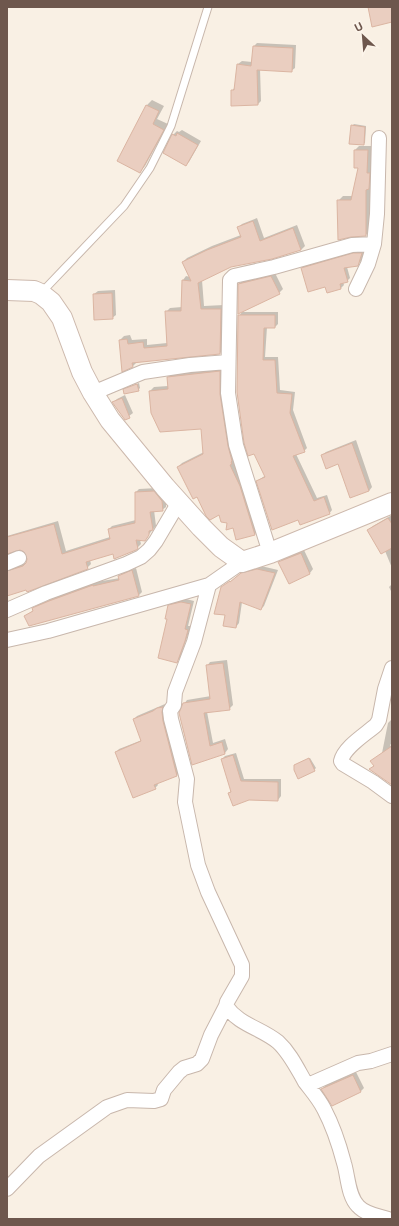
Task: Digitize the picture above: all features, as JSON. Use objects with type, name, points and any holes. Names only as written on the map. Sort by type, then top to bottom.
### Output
[{"type":"street","points":[[356,289],[368,264],[374,244],[377,214],[380,138]]},
{"type":"street","points":[[270,553],[236,445],[228,393],[230,280],[234,276],[274,267],[352,245],[374,244]]},
{"type":"street","points":[[7,290],[34,291],[51,302],[62,318],[82,372],[93,394],[110,420],[179,502],[221,547],[242,562]]},
{"type":"street","points":[[93,394],[143,372],[190,365],[228,362]]},
{"type":"street","points":[[7,610],[46,593],[112,570],[141,557],[156,541],[179,502]]},
{"type":"street","points":[[7,640],[48,631],[209,584],[242,562],[270,553],[392,503]]},
{"type":"street","points":[[7,1189],[39,1156],[107,1107],[127,1100],[154,1101],[161,1098],[164,1090],[179,1072],[184,1068],[197,1064],[202,1059],[227,1002],[242,976],[242,965],[208,892],[198,865],[185,802],[187,779],[170,711],[174,705],[175,692],[194,642],[209,584]]},
{"type":"street","points":[[392,668],[385,689],[379,720],[376,726],[349,748],[341,761],[343,764],[373,782],[392,796]]},
{"type":"street","points":[[226,1006],[242,1022],[267,1034],[278,1043],[294,1063],[318,1098],[332,1124],[345,1164],[350,1192],[354,1201],[366,1212],[388,1219]]},
{"type":"street","points":[[308,1084],[358,1063],[371,1061],[392,1054]]},
{"type":"lane","points":[[40,294],[124,206],[150,168],[171,126],[208,7]]},
{"type":"building","points":[[368,7],[392,7],[392,22],[372,27]]},
{"type":"building","points":[[253,46],[293,48],[292,72],[257,70],[258,105],[231,106],[231,90],[234,90],[237,64],[251,66]]},
{"type":"building","points":[[146,105],[159,111],[153,124],[164,130],[140,173],[117,161]]},
{"type":"building","points":[[351,125],[365,127],[364,145],[349,144]]},
{"type":"building","points":[[177,133],[198,145],[186,166],[163,153],[172,134],[176,136]]},
{"type":"building","points":[[354,150],[368,150],[367,173],[370,173],[369,189],[366,190],[366,236],[338,240],[337,200],[351,200],[358,168],[354,168]]},
{"type":"building","points":[[253,221],[260,241],[293,228],[301,250],[272,259],[231,267],[198,283],[201,309],[221,309],[220,354],[132,363],[133,367],[122,372],[119,340],[127,339],[128,344],[143,342],[144,348],[167,346],[165,311],[181,311],[182,280],[191,281],[182,262],[207,250],[241,237],[237,227]]},
{"type":"building","points":[[353,253],[362,253],[358,266],[344,268],[348,282],[340,284],[341,289],[327,293],[325,287],[308,292],[301,268]]},
{"type":"building","points":[[271,276],[280,294],[238,314],[238,284]]},
{"type":"building","points":[[112,293],[113,319],[94,320],[93,294]]},
{"type":"building","points":[[238,315],[275,315],[275,328],[264,328],[263,360],[275,360],[277,393],[292,394],[290,413],[305,452],[293,456],[314,501],[324,497],[330,514],[300,525],[298,520],[272,530],[256,481],[265,477],[254,454],[248,456],[244,443],[237,392]]},
{"type":"building","points":[[220,371],[220,394],[228,446],[232,461],[232,464],[230,465],[240,486],[255,535],[236,540],[233,528],[226,530],[227,523],[221,522],[219,515],[210,520],[206,516],[197,497],[193,499],[177,467],[203,454],[201,429],[160,432],[151,413],[149,391],[168,389],[167,377]]},
{"type":"building","points":[[137,384],[139,391],[124,394],[123,389]]},
{"type":"building","points":[[122,398],[130,418],[125,420],[112,402]]},
{"type":"building","points":[[352,443],[369,491],[350,498],[338,464],[326,469],[321,455]]},
{"type":"building","points":[[154,491],[162,501],[163,511],[150,512],[153,530],[149,531],[149,535],[145,541],[136,540],[138,549],[114,559],[113,554],[86,562],[88,569],[27,592],[26,590],[7,596],[7,571],[23,566],[27,559],[24,552],[20,550],[7,554],[7,537],[54,524],[62,554],[110,539],[108,529],[135,523],[135,492]]},
{"type":"building","points":[[388,518],[392,524],[392,548],[381,554],[367,530]]},
{"type":"building","points":[[301,553],[310,574],[289,584],[278,562]]},
{"type":"building","points":[[257,569],[275,573],[261,610],[240,602],[236,628],[223,626],[225,615],[214,614],[221,587],[241,573]]},
{"type":"building","points":[[132,570],[139,596],[29,626],[24,616],[33,611],[32,608],[93,585],[119,580],[118,576]]},
{"type":"building","points":[[181,602],[191,604],[185,629],[188,630],[177,663],[158,658],[167,619],[165,619],[168,605]]},
{"type":"building","points":[[223,663],[230,710],[204,713],[210,746],[222,742],[225,754],[192,765],[179,713],[183,703],[210,699],[206,665]]},
{"type":"building","points":[[163,707],[163,721],[177,776],[154,785],[156,789],[133,798],[115,752],[141,741],[133,719],[157,708]]},
{"type":"building","points":[[392,746],[392,785],[369,769],[374,766],[370,761]]},
{"type":"building","points":[[233,755],[241,781],[278,782],[278,801],[249,800],[233,806],[228,793],[231,792],[221,759]]},
{"type":"building","points":[[309,758],[315,771],[298,779],[294,770],[294,765]]},
{"type":"building","points":[[353,1075],[361,1092],[332,1106],[321,1089]]}]
